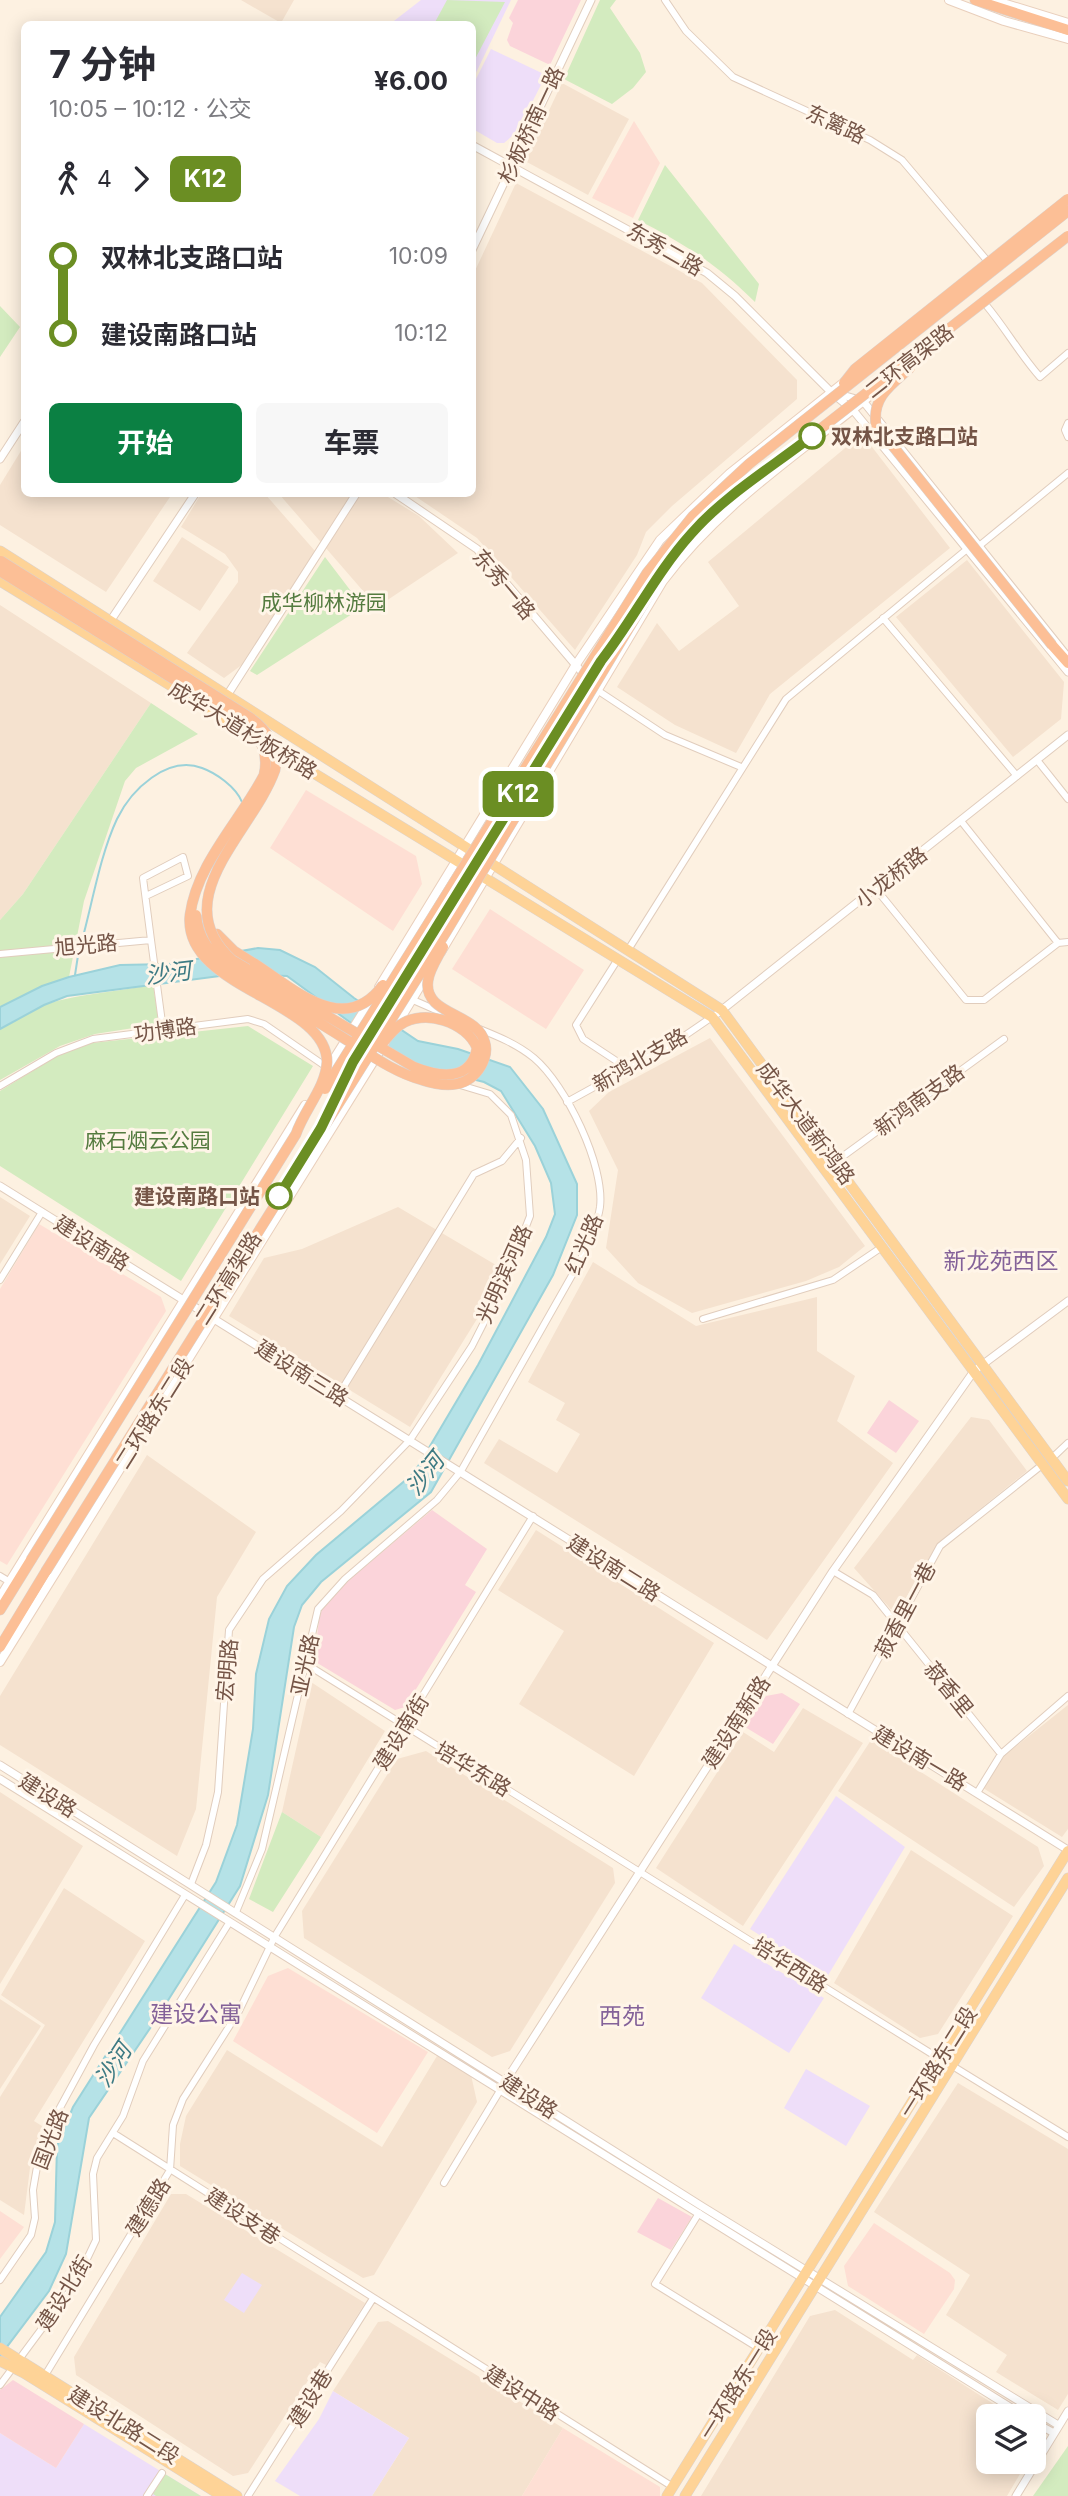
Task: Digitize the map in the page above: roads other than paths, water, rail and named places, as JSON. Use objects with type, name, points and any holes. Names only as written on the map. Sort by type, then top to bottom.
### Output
[{"type":"highway","points":[[975,0],[1068,30]]},
{"type":"highway","points":[[829,396],[855,369],[1068,199]]},
{"type":"highway","name":"二环高架路","points":[[0,1610],[665,549],[693,516],[829,396],[1068,210]]},
{"type":"highway","name":"二环高架路","points":[[0,1647],[446,932],[659,575],[706,518],[1068,238]]},
{"type":"highway","points":[[935,342],[883,392],[876,404],[876,425],[883,438],[1052,645],[1068,660]]},
{"type":"highway","points":[[0,561],[244,723],[262,744],[266,757],[264,775],[202,877],[190,914],[190,931],[206,958],[305,1024],[314,1031],[324,1047],[326,1074],[302,1115],[296,1134]]},
{"type":"highway","points":[[0,561],[249,716],[270,739],[276,760],[272,779],[216,872],[207,897],[206,926],[220,950],[232,960],[379,1048],[390,1055],[431,1074],[452,1076],[470,1066],[477,1048],[473,1039],[461,1027],[420,1018],[401,1025],[387,1038],[382,1044],[377,1051],[360,1069]]},
{"type":"highway","points":[[196,893],[197,927],[216,958],[387,1065],[422,1081],[445,1085],[468,1080],[476,1073],[485,1054],[485,1043],[476,1027],[438,1006],[429,992],[428,981],[446,932]]},
{"type":"highway","points":[[207,897],[214,929],[226,944],[326,1007],[342,1009],[363,1003],[379,991],[409,955]]},
{"type":"main road","points":[[949,0],[1004,21],[1068,39]]},
{"type":"main road","points":[[993,0],[1068,23]]},
{"type":"main road","name":"二环路东二段","points":[[0,1597],[467,846],[575,666],[639,569],[672,527],[729,474],[1068,210]]},
{"type":"main road","name":"二环路东二段","points":[[0,1662],[400,1020],[663,581],[692,544],[744,495],[1068,238]]},
{"type":"main road","name":"成华大道杉板桥路","points":[[0,561],[111,620],[467,846]]},
{"type":"main road","name":"成华大道杉板桥路","points":[[0,582],[485,878]]},
{"type":"main road","name":"成华大道新鸿路","points":[[467,846],[722,1010],[835,1162],[1047,1462],[1068,1499]]},
{"type":"main road","name":"成华大道新鸿路","points":[[485,878],[712,1017],[882,1247],[978,1367]]},
{"type":"main road","name":"成华大道新鸿路","points":[[1047,1462],[1068,1481]]},
{"type":"main road","name":"一环路东二段","points":[[806,2275],[1068,1851]]},
{"type":"main road","name":"一环路东二段","points":[[818,2283],[1068,1878]]},
{"type":"main road","name":"一环路东一段","points":[[670,2491],[806,2275]]},
{"type":"main road","name":"一环路东一段","points":[[686,2496],[818,2283]]},
{"type":"main road","name":"建设北路二段","points":[[0,2348],[20,2360],[42,2379],[222,2496]]},
{"type":"main road","name":"建设北路二段","points":[[1,2362],[42,2379],[237,2496]]},
{"type":"street","name":"杉板桥南一路","points":[[476,242],[591,0]]},
{"type":"street","name":"东篱路","points":[[665,0],[702,48],[733,77],[878,144],[902,160],[922,179],[994,268]]},
{"type":"street","name":"东秀二路","points":[[476,147],[707,273],[735,296],[829,396],[853,410],[1068,672]]},
{"type":"street","points":[[986,305],[1014,340],[1015,349],[1040,377],[1068,354]]},
{"type":"street","points":[[829,396],[863,401],[1068,660]]},
{"type":"street","points":[[1068,423],[1065,430],[1068,437]]},
{"type":"street","points":[[0,460],[21,427]]},
{"type":"street","points":[[979,546],[1068,474]]},
{"type":"street","points":[[111,620],[193,497]]},
{"type":"street","points":[[228,694],[354,497]]},
{"type":"street","name":"东秀一路","points":[[400,497],[477,549],[597,691]]},
{"type":"street","points":[[628,950],[786,699],[966,550]]},
{"type":"street","points":[[883,618],[1017,776]]},
{"type":"street","points":[[597,691],[665,735],[741,767]]},
{"type":"street","name":"小龙桥路","points":[[712,1017],[1068,736]]},
{"type":"street","points":[[1037,760],[1068,799]]},
{"type":"street","points":[[961,821],[1058,943]]},
{"type":"street","points":[[146,897],[188,876],[183,858],[143,878],[163,1030]]},
{"type":"street","points":[[876,889],[966,1000],[984,1000],[1058,943],[1068,942]]},
{"type":"street","name":"旭光路","points":[[0,954],[151,940]]},
{"type":"street","points":[[618,959],[576,1025],[583,1039],[627,1069]]},
{"type":"street","name":"红光路","points":[[412,1000],[519,1048],[537,1060],[567,1102],[596,1164],[600,1206],[595,1226],[579,1263],[459,1470]]},
{"type":"street","name":"新鸿北支路","points":[[567,1102],[712,1017]]},
{"type":"street","name":"功博路","points":[[0,1086],[56,1053],[82,1043],[248,1019],[264,1024],[328,1068]]},
{"type":"street","name":"新鸿南支路","points":[[835,1162],[1004,1039]]},
{"type":"street","name":"光明滨河路","points":[[378,1055],[425,1079],[470,1086],[490,1094],[511,1115],[521,1138],[526,1160],[530,1216],[504,1283],[472,1346],[410,1440]]},
{"type":"street","points":[[338,1396],[474,1174],[502,1161],[521,1138]]},
{"type":"street","name":"建设南路","points":[[0,1186],[184,1301]]},
{"type":"street","points":[[0,1280],[42,1212]]},
{"type":"street","points":[[703,1319],[832,1280],[882,1247]]},
{"type":"street","name":"建设南三路","points":[[184,1301],[459,1470]]},
{"type":"street","name":"建设南新路","points":[[501,2089],[833,1571],[978,1367],[1068,1301]]},
{"type":"street","name":"宏明路","points":[[191,1884],[206,1844],[218,1792],[229,1630],[263,1579],[341,1511],[410,1440]]},
{"type":"street","name":"菽香里一巷","points":[[848,1714],[940,1546],[1068,1443]]},
{"type":"street","name":"建设南二路","points":[[459,1470],[772,1666]]},
{"type":"street","name":"亚光路","points":[[233,1910],[262,1849],[314,1621],[324,1599],[437,1500],[459,1470]]},
{"type":"street","name":"建设南街","points":[[270,1948],[533,1517]]},
{"type":"street","name":"菽香里","points":[[833,1571],[866,1588],[1001,1754]]},
{"type":"street","points":[[0,1576],[10,1582]]},
{"type":"street","name":"培华东路","points":[[306,1664],[641,1871]]},
{"type":"street","name":"建设南一路","points":[[772,1666],[1068,1851]]},
{"type":"street","points":[[976,1793],[1001,1754],[1068,1696]]},
{"type":"street","name":"建设路","points":[[0,1765],[506,2081],[1006,2404]]},
{"type":"street","name":"建设路","points":[[0,1779],[699,2213],[806,2275]]},
{"type":"street","name":"培华西路","points":[[641,1871],[940,2059]]},
{"type":"street","name":"国光路","points":[[0,2280],[31,2235],[35,2218],[33,2190],[36,2171],[49,2128],[94,2045],[185,1895]]},
{"type":"street","name":"建设北街","points":[[0,2385],[62,2304],[96,2240],[93,2174],[103,2144],[123,2116],[143,2061],[226,1921]]},
{"type":"street","name":"建德路","points":[[42,2379],[170,2170],[171,2139],[179,2107],[239,2011],[270,1948]]},
{"type":"street","points":[[951,2065],[1068,2137]]},
{"type":"street","points":[[444,2183],[501,2089]]},
{"type":"street","name":"建设支巷","points":[[113,2133],[372,2300]]},
{"type":"street","points":[[699,2213],[655,2284],[760,2349]]},
{"type":"street","name":"建设路","points":[[818,2283],[1058,2425]]},
{"type":"street","name":"建设中路","points":[[372,2300],[670,2491]]},
{"type":"street","name":"建设巷","points":[[248,2496],[372,2300]]},
{"type":"street","points":[[1016,2496],[1068,2410]]},
{"type":"street","points":[[1046,2429],[1054,2433]]},
{"type":"street","points":[[148,2496],[162,2473]]},
{"type":"water","name":"沙河","points":[[258,948],[280,950],[315,967],[354,998],[418,1041],[458,1049],[510,1067],[543,1109],[577,1184],[577,1215],[553,1275],[431,1492],[321,1582],[302,1605],[294,1627],[268,1795],[240,1886],[155,2021],[89,2118],[66,2254],[49,2291],[0,2356],[0,2317],[46,2252],[55,2222],[57,2146],[73,2107],[216,1882],[237,1825],[253,1729],[256,1674],[269,1619],[287,1586],[316,1555],[414,1473],[478,1365],[546,1237],[555,1214],[551,1183],[535,1146],[501,1091],[484,1082],[416,1065],[366,1034],[287,976],[235,974],[67,996],[0,1029],[0,1007],[42,986],[69,977],[120,965],[169,964]]},
{"type":"waterway","points":[[81,944],[111,833],[123,808],[141,787],[163,771],[189,765],[219,777],[235,791],[242,802]]},
{"type":"waterway","points":[[75,975],[79,949]]},
{"type":"place","name":"双林北支路口站","points":[[812,436]]},
{"type":"place","name":"建设南路口站","points":[[279,1196]]},
{"type":"district","name":"新龙苑西区","points":[[1001,1261]]},
{"type":"district","name":"建设公寓","points":[[196,2014]]},
{"type":"district","name":"西苑","points":[[622,2016]]},
{"type":"park label","name":"成华柳林游园","points":[[324,602]]},
{"type":"park label","name":"麻石烟云公园","points":[[148,1140]]}]
